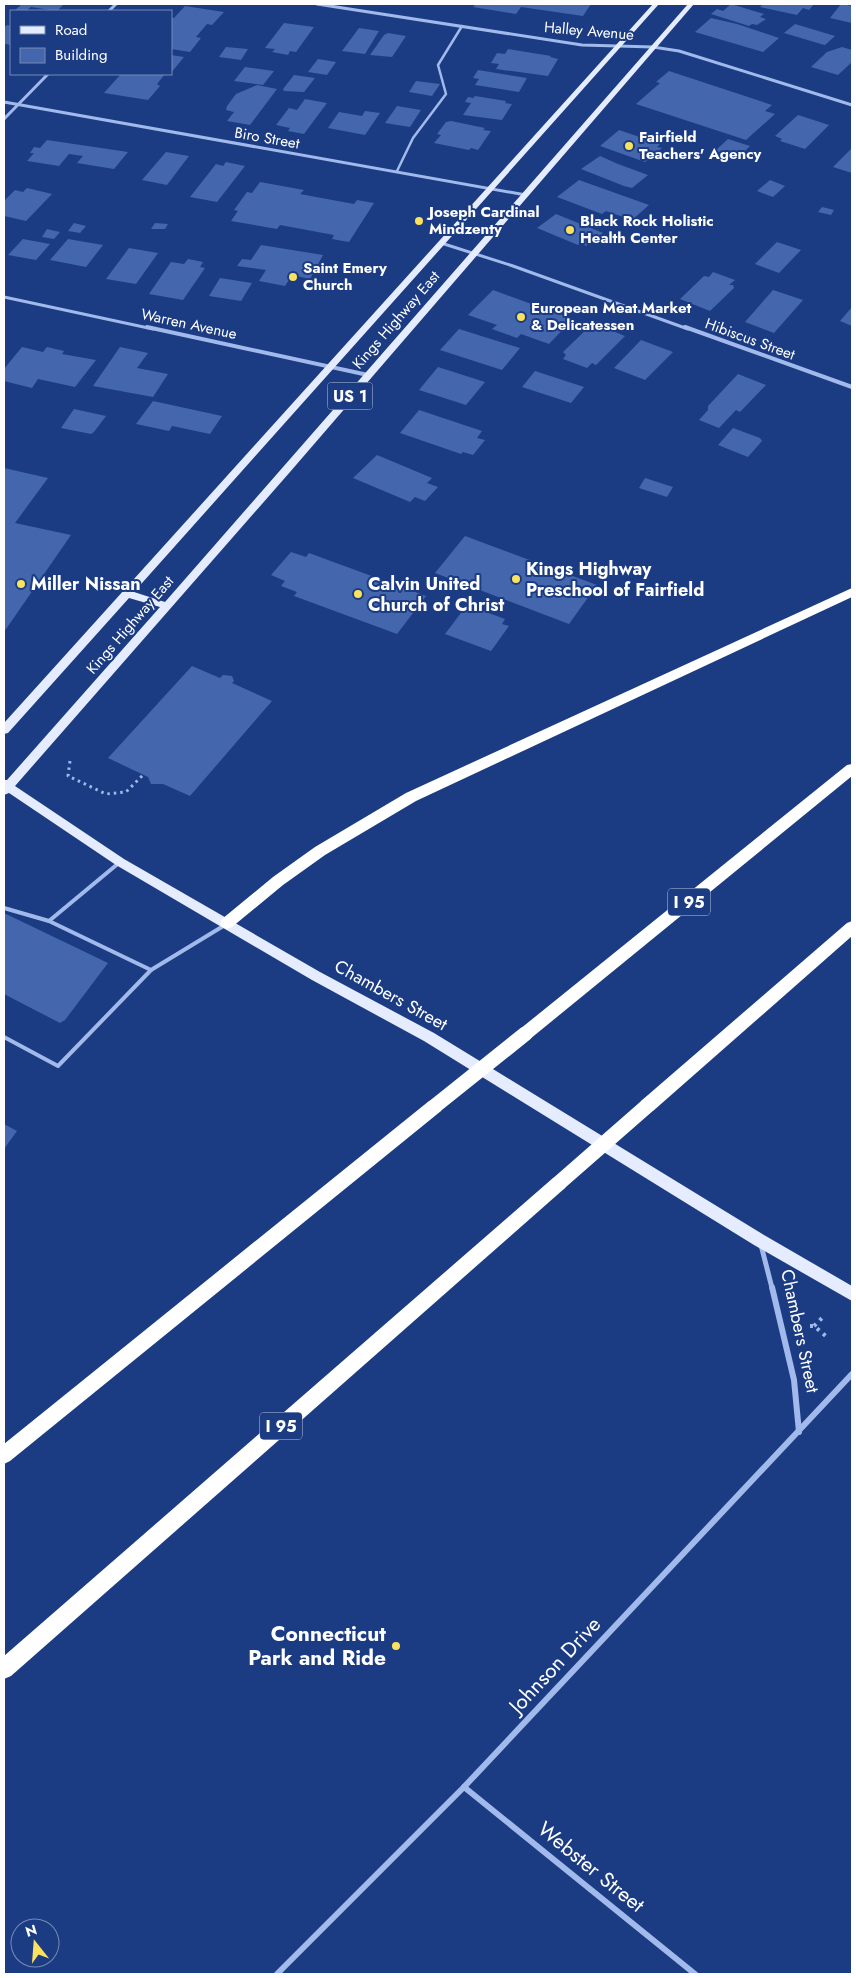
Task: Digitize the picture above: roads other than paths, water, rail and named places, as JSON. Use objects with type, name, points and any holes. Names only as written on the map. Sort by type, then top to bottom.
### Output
[{"type":"highway","points":[[227,924],[278,882],[320,851],[364,823],[411,797],[852,592]]},
{"type":"highway","name":"I 95","points":[[4,1455],[852,769]]},
{"type":"highway","name":"I 95","points":[[4,1669],[852,927]]},
{"type":"main road","name":"Kings Highway East","points":[[4,730],[656,4]]},
{"type":"main road","name":"Kings Highway East","points":[[5,787],[167,606],[691,4]]},
{"type":"main road","points":[[126,593],[167,606]]},
{"type":"main road","name":"Chambers Street","points":[[5,787],[120,862],[316,976],[429,1037],[759,1240],[852,1294]]},
{"type":"street","name":"Halley Avenue","points":[[318,4],[582,45],[653,47],[679,51],[852,105]]},
{"type":"street","points":[[4,119],[47,75]]},
{"type":"street","name":"Biro Street","points":[[4,102],[526,195]]},
{"type":"street","name":"Hibiscus Street","points":[[441,243],[852,387]]},
{"type":"street","name":"Warren Avenue","points":[[4,297],[330,366],[368,376]]},
{"type":"street","name":"Chambers Street","points":[[759,1240],[791,1362],[799,1432]]},
{"type":"street","name":"Johnson Drive","points":[[277,1974],[464,1787],[852,1374]]},
{"type":"street","name":"Webster Street","points":[[464,1787],[696,1974]]},
{"type":"lane","points":[[397,171],[413,138],[446,94],[438,65],[462,26]]},
{"type":"lane","points":[[49,921],[120,862]]},
{"type":"lane","points":[[4,908],[49,921],[151,970]]},
{"type":"lane","points":[[4,1038],[58,1066],[151,970],[227,924]]},
{"type":"place","name":"Fairfield Teachers' Agency","points":[[629,146]]},
{"type":"place","name":"Joseph Cardinal Mindzenty","points":[[419,221]]},
{"type":"place","name":"Black Rock Holistic Health Center","points":[[570,230]]},
{"type":"place","name":"Saint Emery Church","points":[[293,277]]},
{"type":"place","name":"European Meat Market & Delicatessen","points":[[521,317]]},
{"type":"place","name":"Kings Highway Preschool of Fairfield","points":[[516,579]]},
{"type":"place","name":"Miller Nissan","points":[[21,584]]},
{"type":"place","name":"Calvin United Church of Christ","points":[[358,594]]},
{"type":"place","name":"Connecticut Park and Ride","points":[[396,1646]]}]
